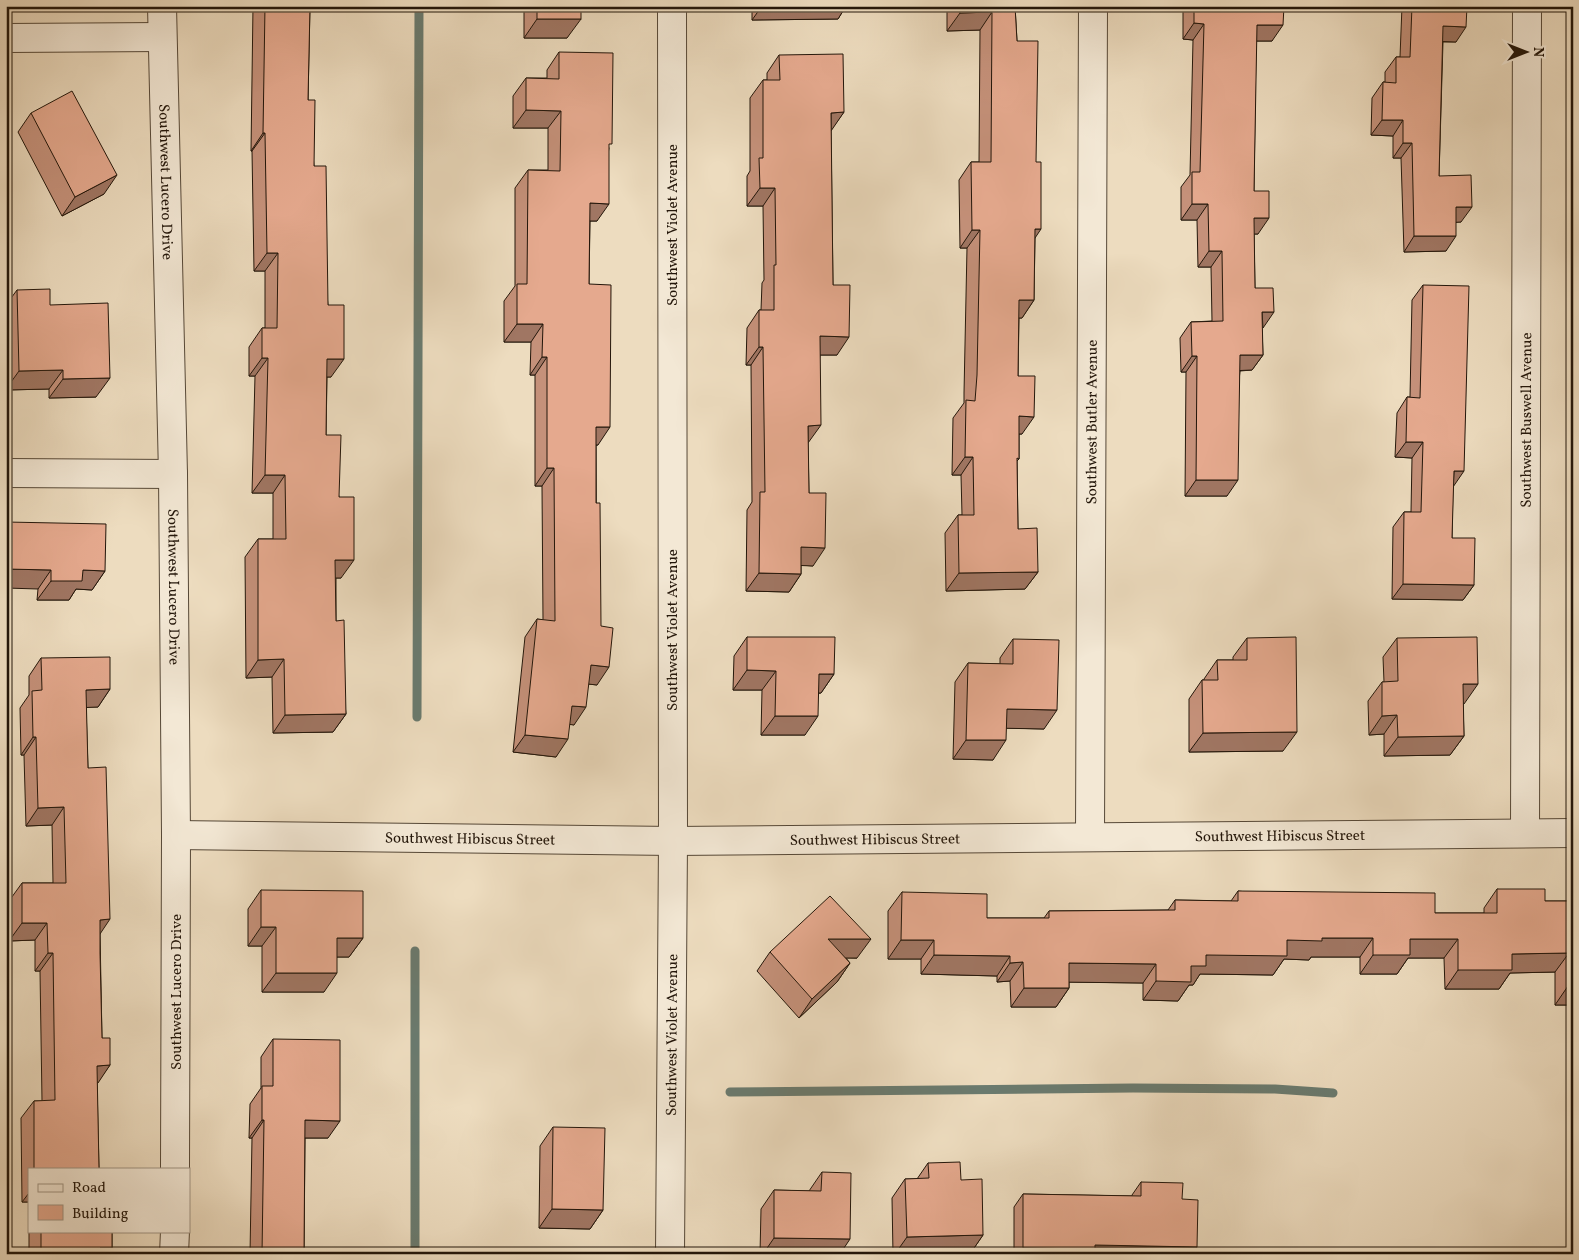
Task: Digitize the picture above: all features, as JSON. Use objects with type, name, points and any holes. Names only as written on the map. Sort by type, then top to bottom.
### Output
[{"type":"street","name":"Southwest Lucero Drive","points":[[162,6],[173,474],[176,834],[175,1168]]},
{"type":"street","name":"Southwest Violet Avenue","points":[[670,1254],[673,841],[672,6]]},
{"type":"street","name":"Southwest Butler Avenue","points":[[1090,837],[1093,6]]},
{"type":"street","name":"Southwest Buswell Avenue","points":[[1525,832],[1527,6]]},
{"type":"street","points":[[6,38],[162,38]]},
{"type":"street","points":[[6,473],[173,474]]},
{"type":"street","name":"Southwest Hibiscus Street","points":[[176,834],[673,841],[1573,833]]},
{"type":"street","points":[[174,1232],[174,1254]]},
{"type":"building","points":[[265,6],[310,6],[308,100],[315,100],[314,166],[326,166],[328,305],[344,305],[344,359],[327,359],[326,435],[341,435],[339,497],[354,497],[354,560],[335,560],[336,621],[344,620],[346,714],[285,715],[284,659],[258,660],[258,539],[286,539],[285,475],[265,475],[268,358],[262,358],[262,328],[277,328],[278,253],[267,253],[265,133],[263,133]]},
{"type":"building","points":[[537,6],[581,6],[581,19],[537,19]]},
{"type":"building","points":[[960,6],[1015,6],[1017,41],[1038,41],[1036,162],[1041,162],[1041,229],[1035,229],[1034,300],[1019,300],[1018,376],[1035,376],[1034,417],[1019,416],[1019,459],[1017,458],[1018,529],[1037,528],[1038,572],[959,573],[958,515],[974,515],[973,457],[965,457],[966,400],[975,401],[977,375],[980,230],[972,230],[971,162],[991,162],[992,12],[960,13]]},
{"type":"building","points":[[1194,6],[1284,6],[1283,25],[1257,25],[1254,191],[1269,191],[1269,218],[1254,218],[1255,288],[1273,288],[1274,312],[1262,312],[1263,355],[1240,355],[1238,480],[1196,480],[1197,356],[1192,356],[1191,322],[1223,321],[1222,251],[1209,251],[1208,204],[1192,204],[1192,172],[1200,172],[1204,24],[1194,23]]},
{"type":"building","points":[[1412,6],[1467,6],[1466,27],[1443,26],[1439,176],[1471,175],[1472,207],[1456,207],[1456,236],[1414,236],[1412,143],[1403,143],[1403,120],[1382,120],[1383,82],[1396,83],[1396,57],[1410,57]]},
{"type":"building","points":[[559,52],[613,53],[612,144],[609,144],[609,204],[590,203],[589,284],[611,285],[610,427],[596,427],[596,503],[600,503],[601,626],[613,628],[609,667],[591,665],[586,707],[572,706],[568,739],[525,735],[537,619],[555,621],[554,468],[547,468],[547,357],[542,357],[543,324],[517,324],[517,284],[527,284],[528,170],[560,171],[561,111],[526,110],[526,78],[559,79]]},
{"type":"building","points":[[843,54],[844,112],[831,113],[833,285],[850,285],[849,337],[820,336],[821,425],[808,426],[809,493],[826,493],[825,548],[801,547],[801,574],[759,573],[760,492],[765,492],[763,347],[759,347],[759,310],[774,310],[774,265],[776,265],[775,188],[760,188],[759,158],[763,158],[763,80],[780,80],[779,55]]},
{"type":"building","points":[[72,91],[117,175],[75,197],[31,113]]},
{"type":"building","points":[[1423,285],[1469,286],[1464,471],[1454,471],[1452,538],[1475,538],[1474,585],[1403,584],[1404,512],[1421,512],[1423,442],[1406,442],[1407,397],[1420,398]]},
{"type":"building","points":[[50,289],[50,305],[108,303],[110,378],[63,379],[63,370],[19,371],[17,290]]},
{"type":"building","points":[[6,522],[106,524],[105,571],[83,570],[82,581],[51,581],[51,570],[6,569]]},
{"type":"building","points":[[747,637],[835,637],[834,674],[819,674],[818,716],[775,716],[776,671],[747,670]]},
{"type":"building","points":[[1296,637],[1297,732],[1203,733],[1202,680],[1218,680],[1217,660],[1247,660],[1247,638]]},
{"type":"building","points":[[1477,637],[1478,684],[1463,684],[1464,736],[1398,737],[1397,715],[1382,716],[1382,682],[1398,681],[1397,638]]},
{"type":"building","points":[[1013,639],[1059,640],[1057,710],[1007,709],[1006,740],[966,740],[968,663],[1013,664]]},
{"type":"building","points":[[110,657],[110,689],[86,690],[88,768],[106,767],[110,919],[100,920],[100,953],[102,1038],[110,1038],[110,1065],[97,1066],[99,1168],[34,1168],[34,1101],[55,1100],[53,953],[48,953],[47,923],[22,923],[22,883],[66,883],[64,807],[38,808],[36,737],[33,737],[32,691],[42,690],[41,658]]},
{"type":"building","points":[[1497,889],[1545,889],[1545,901],[1573,901],[1573,986],[1568,986],[1569,953],[1512,954],[1512,970],[1458,970],[1458,939],[1410,939],[1410,955],[1373,955],[1373,938],[1322,938],[1322,941],[1287,940],[1287,956],[1206,955],[1206,966],[1191,966],[1191,982],[1156,981],[1156,964],[1069,963],[1069,988],[1024,988],[1023,962],[1010,963],[1010,956],[934,955],[934,940],[901,940],[902,892],[987,894],[987,918],[1049,918],[1049,911],[1175,910],[1175,900],[1238,901],[1238,891],[1435,893],[1435,913],[1497,913]]},
{"type":"building","points":[[261,890],[363,891],[363,938],[337,938],[337,973],[276,973],[276,927],[261,927]]},
{"type":"building","points":[[830,896],[871,939],[828,939],[850,963],[812,999],[770,952]]},
{"type":"building","points":[[273,1039],[340,1040],[340,1121],[305,1120],[304,1254],[262,1254],[264,1120],[262,1120],[262,1086],[273,1086]]},
{"type":"building","points":[[553,1127],[605,1128],[603,1210],[552,1209]]},
{"type":"building","points":[[960,1162],[961,1180],[982,1179],[983,1235],[907,1237],[905,1179],[929,1178],[928,1163]]},
{"type":"building","points":[[822,1172],[851,1173],[850,1239],[774,1238],[774,1190],[821,1191]]},
{"type":"building","points":[[1141,1182],[1183,1183],[1182,1199],[1198,1200],[1197,1247],[1095,1245],[1095,1249],[1023,1248],[1023,1194],[1141,1196]]},
{"type":"building","points":[[41,1232],[112,1232],[112,1248],[100,1248],[100,1254],[41,1254]]},
{"type":"waterway","points":[[417,717],[419,6]]},
{"type":"waterway","points":[[415,951],[415,1254]]},
{"type":"waterway","points":[[730,1092],[1133,1088],[1275,1089],[1333,1093]]}]
